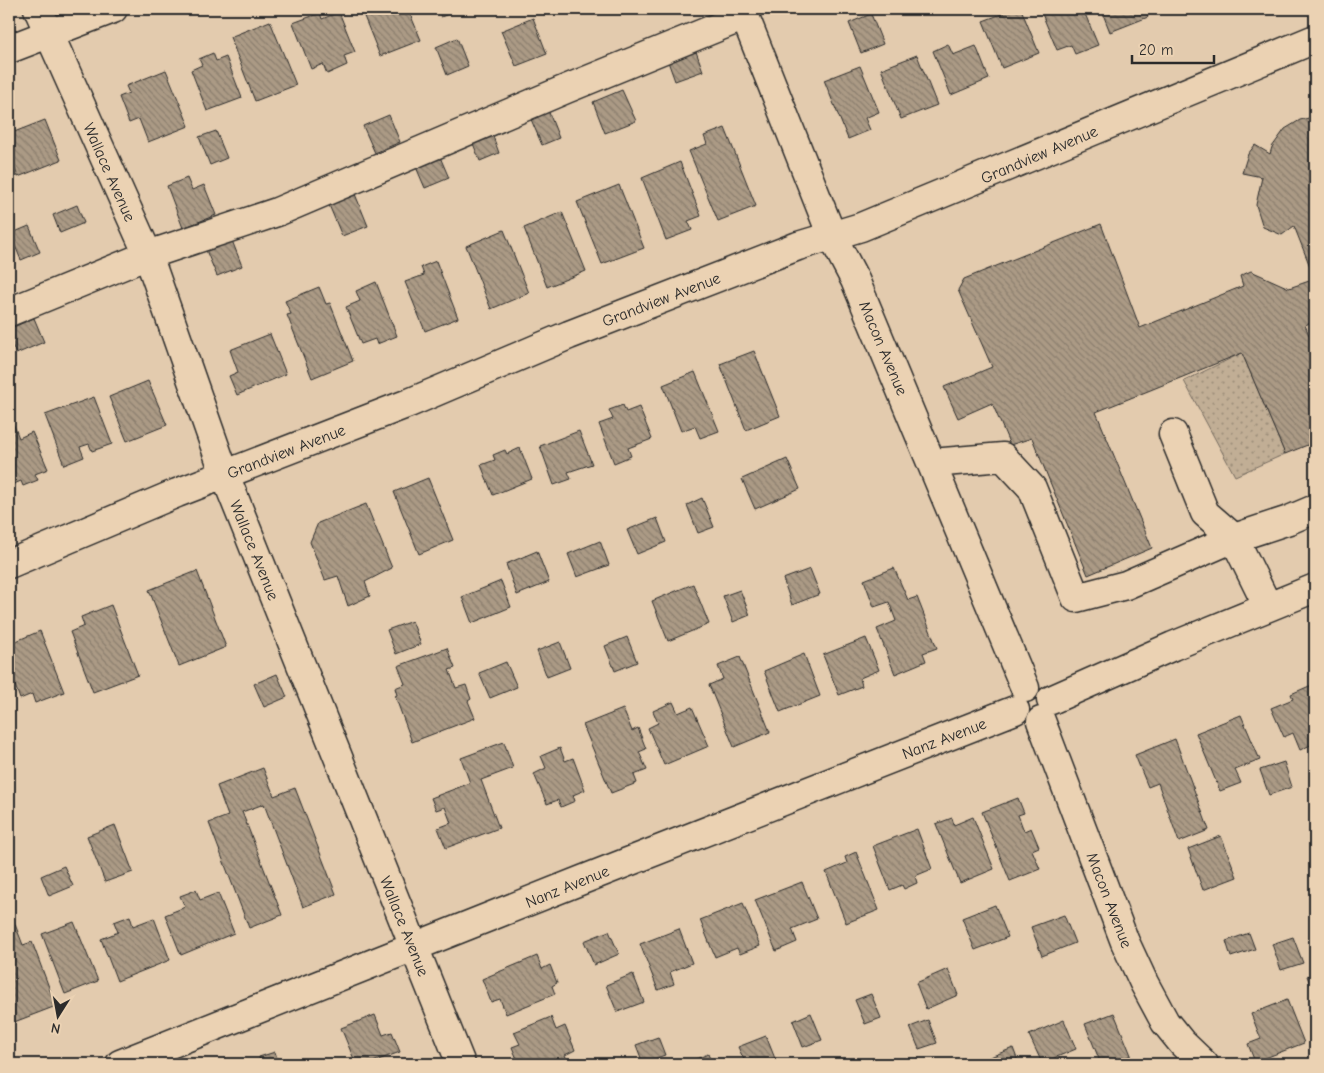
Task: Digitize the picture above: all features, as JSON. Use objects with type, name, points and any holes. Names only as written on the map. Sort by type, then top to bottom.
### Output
[{"type":"street","name":"Wallace Avenue","points":[[38,9],[148,255],[225,475],[461,1064]]},
{"type":"street","points":[[9,49],[113,9]]},
{"type":"street","points":[[9,312],[148,255],[277,212],[743,13]]},
{"type":"street","name":"Macon Avenue","points":[[743,13],[832,236],[855,280],[932,463],[1020,699]]},
{"type":"street","name":"Grandview Avenue","points":[[9,564],[177,493],[409,404],[568,335],[798,246],[861,227],[1315,39]]},
{"type":"street","points":[[1173,434],[1204,512],[1234,538],[1268,607]]},
{"type":"street","points":[[932,463],[1003,458],[1032,488],[1076,598],[1126,585],[1234,538],[1289,520],[1315,509]]},
{"type":"street","points":[[1046,710],[1174,646],[1315,588]]},
{"type":"street","points":[[1020,699],[1037,686],[1048,693],[1046,710]]},
{"type":"street","name":"Nanz Avenue","points":[[120,1064],[414,948],[1020,699]]},
{"type":"street","name":"Macon Avenue","points":[[1046,710],[1126,942],[1144,983],[1165,1022],[1182,1043],[1204,1064]]},
{"type":"shaded area","points":[[1242,353],[1285,454],[1235,476],[1184,381]]},
{"type":"building","points":[[361,9],[408,9],[421,40],[380,56]]},
{"type":"building","points":[[437,9],[458,9],[458,10],[441,17]]},
{"type":"building","points":[[1015,9],[1021,9],[1039,53],[1002,68],[983,21]]},
{"type":"building","points":[[1040,9],[1083,9],[1098,45],[1075,54],[1071,45],[1057,50]]},
{"type":"building","points":[[1101,9],[1145,9],[1148,17],[1110,32]]},
{"type":"building","points":[[339,12],[355,52],[344,56],[347,65],[327,74],[323,64],[311,69],[293,23],[320,13],[322,19]]},
{"type":"building","points":[[871,14],[883,44],[861,53],[849,23]]},
{"type":"building","points":[[533,18],[547,54],[516,66],[501,31]]},
{"type":"building","points":[[270,21],[296,85],[255,101],[230,37]]},
{"type":"building","points":[[457,38],[468,66],[447,75],[436,47]]},
{"type":"building","points":[[948,44],[953,55],[976,46],[989,79],[951,95],[933,51]]},
{"type":"building","points":[[694,46],[703,71],[675,81],[666,56]]},
{"type":"building","points":[[213,53],[216,61],[226,57],[242,98],[207,111],[191,70],[202,65],[199,59]]},
{"type":"building","points":[[917,55],[937,105],[901,119],[881,69]]},
{"type":"building","points":[[860,66],[879,112],[865,118],[870,130],[848,139],[824,80]]},
{"type":"building","points":[[166,70],[189,126],[148,142],[139,119],[129,123],[119,97],[129,93],[126,86]]},
{"type":"building","points":[[622,90],[636,121],[605,133],[593,102]]},
{"type":"building","points":[[548,110],[559,138],[542,145],[530,117]]},
{"type":"building","points":[[389,115],[400,142],[375,153],[363,126]]},
{"type":"building","points":[[1315,119],[1315,279],[1294,226],[1282,235],[1263,227],[1256,205],[1262,177],[1242,173],[1248,154],[1255,145],[1270,154],[1272,147],[1285,129],[1300,120]]},
{"type":"building","points":[[45,120],[61,160],[18,177],[9,153],[9,134]]},
{"type":"building","points":[[490,128],[499,153],[480,161],[470,136]]},
{"type":"building","points":[[725,128],[756,206],[718,221],[689,151],[707,144],[704,136]]},
{"type":"building","points":[[216,131],[227,158],[210,165],[199,137]]},
{"type":"building","points":[[437,150],[449,178],[425,188],[413,160]]},
{"type":"building","points":[[680,162],[701,216],[688,221],[692,230],[666,240],[642,178]]},
{"type":"building","points":[[187,178],[192,190],[204,185],[216,215],[183,228],[167,186]]},
{"type":"building","points":[[619,185],[644,248],[602,264],[577,202]]},
{"type":"building","points":[[355,194],[368,226],[342,236],[329,205]]},
{"type":"building","points":[[77,205],[84,223],[60,233],[53,215]]},
{"type":"building","points":[[562,212],[586,271],[547,287],[524,228]]},
{"type":"building","points":[[1101,224],[1140,328],[1243,286],[1240,276],[1251,271],[1289,288],[1315,279],[1315,321],[1305,325],[1315,350],[1315,442],[1285,454],[1242,353],[1096,412],[1152,548],[1088,575],[1032,438],[1010,445],[992,403],[958,418],[944,387],[992,367],[958,290],[964,279]]},
{"type":"building","points":[[29,226],[40,252],[21,260],[10,234]]},
{"type":"building","points":[[504,230],[529,293],[491,309],[466,246]]},
{"type":"building","points":[[231,238],[242,266],[217,276],[205,248]]},
{"type":"building","points":[[436,261],[458,318],[425,331],[405,282],[424,275],[421,267]]},
{"type":"building","points":[[376,282],[397,336],[377,344],[375,339],[361,344],[346,307],[360,301],[356,291]]},
{"type":"building","points":[[319,287],[326,304],[330,303],[353,361],[312,378],[287,315],[291,314],[285,301]]},
{"type":"building","points":[[34,318],[44,342],[16,354],[9,337],[9,329]]},
{"type":"building","points":[[270,334],[286,374],[237,395],[229,376],[238,372],[230,350]]},
{"type":"building","points":[[754,351],[780,416],[746,430],[720,364]]},
{"type":"building","points":[[695,372],[719,431],[700,438],[695,426],[681,431],[663,385]]},
{"type":"building","points":[[148,381],[167,425],[127,441],[109,397]]},
{"type":"building","points":[[94,397],[112,444],[92,451],[89,444],[80,447],[84,457],[64,465],[45,415]]},
{"type":"building","points":[[623,405],[626,412],[639,407],[652,439],[628,448],[631,456],[614,463],[599,424],[613,419],[609,410]]},
{"type":"building","points":[[9,413],[19,438],[32,432],[48,469],[35,474],[38,480],[23,486],[21,481],[9,486]]},
{"type":"building","points":[[579,431],[592,464],[568,472],[571,479],[554,485],[540,446]]},
{"type":"building","points":[[520,448],[532,479],[493,495],[481,465],[495,460],[493,455],[505,450],[507,454]]},
{"type":"building","points":[[787,459],[800,489],[755,509],[742,479]]},
{"type":"building","points":[[428,478],[453,540],[419,554],[394,492]]},
{"type":"building","points":[[702,498],[714,527],[698,533],[687,505]]},
{"type":"building","points":[[366,504],[392,568],[365,582],[370,596],[348,606],[338,576],[325,580],[310,542],[318,523]]},
{"type":"building","points":[[657,518],[666,542],[637,554],[627,530]]},
{"type":"building","points":[[600,541],[609,565],[577,577],[568,554]]},
{"type":"building","points":[[537,551],[549,582],[517,595],[506,564]]},
{"type":"building","points":[[894,568],[908,600],[917,597],[937,648],[923,653],[926,661],[895,674],[877,629],[896,621],[889,602],[874,607],[864,580]]},
{"type":"building","points":[[810,569],[820,594],[792,605],[783,579]]},
{"type":"building","points":[[197,571],[226,647],[179,666],[149,590]]},
{"type":"building","points":[[501,581],[511,607],[472,623],[462,597]]},
{"type":"building","points":[[693,584],[709,624],[668,641],[652,601]]},
{"type":"building","points":[[740,590],[750,615],[733,622],[723,596]]},
{"type":"building","points":[[111,605],[138,675],[93,692],[70,632],[84,626],[81,617]]},
{"type":"building","points":[[412,621],[421,644],[396,654],[387,630]]},
{"type":"building","points":[[40,631],[64,692],[35,703],[32,694],[20,699],[9,669],[9,644]]},
{"type":"building","points":[[627,637],[637,662],[615,671],[605,646]]},
{"type":"building","points":[[866,638],[879,670],[860,678],[862,686],[839,695],[823,655]]},
{"type":"building","points":[[560,642],[570,668],[547,677],[537,651]]},
{"type":"building","points":[[447,648],[455,668],[449,670],[456,688],[466,685],[471,699],[468,701],[475,718],[412,742],[395,696],[397,695],[395,688],[405,684],[398,666]]},
{"type":"building","points":[[804,654],[820,696],[780,712],[764,671]]},
{"type":"building","points":[[740,657],[770,732],[734,747],[709,685],[723,679],[718,666]]},
{"type":"building","points":[[506,662],[517,687],[490,698],[479,673]]},
{"type":"building","points":[[277,674],[287,697],[264,707],[254,684]]},
{"type":"building","points":[[1314,684],[1315,743],[1300,750],[1293,733],[1284,737],[1271,708],[1293,699],[1291,694]]},
{"type":"building","points":[[673,702],[678,713],[692,707],[709,746],[664,765],[648,728],[658,723],[653,711]]},
{"type":"building","points":[[623,709],[632,731],[638,728],[646,749],[639,752],[647,770],[634,775],[637,783],[611,793],[583,725]]},
{"type":"building","points":[[1241,715],[1260,760],[1235,770],[1241,783],[1220,791],[1196,733]]},
{"type":"building","points":[[1175,739],[1209,830],[1179,842],[1158,783],[1148,787],[1135,755]]},
{"type":"building","points":[[504,742],[513,768],[481,780],[499,828],[446,848],[438,828],[451,823],[445,807],[436,810],[431,798],[470,783],[461,758]]},
{"type":"building","points":[[560,748],[565,761],[573,758],[585,790],[573,795],[575,801],[561,807],[558,800],[547,804],[534,774],[546,768],[541,756]]},
{"type":"building","points":[[1284,762],[1292,787],[1269,795],[1260,770]]},
{"type":"building","points":[[263,768],[274,796],[295,788],[336,894],[303,907],[264,804],[242,812],[282,915],[249,928],[209,823],[228,816],[217,786]]},
{"type":"building","points":[[1018,798],[1024,813],[1018,815],[1024,831],[1031,828],[1039,847],[1032,850],[1040,869],[1010,881],[982,812]]},
{"type":"building","points":[[973,817],[994,869],[960,883],[936,824],[952,818],[954,825]]},
{"type":"building","points":[[115,825],[133,872],[105,882],[87,836]]},
{"type":"building","points":[[917,829],[932,869],[915,876],[917,883],[904,889],[902,885],[890,890],[873,846]]},
{"type":"building","points":[[1221,836],[1237,877],[1203,890],[1188,849]]},
{"type":"building","points":[[856,852],[879,910],[846,923],[826,872],[847,863],[845,857]]},
{"type":"building","points":[[64,866],[73,886],[49,896],[41,876]]},
{"type":"building","points":[[802,882],[817,919],[792,929],[797,942],[776,951],[755,900]]},
{"type":"building","points":[[196,890],[200,900],[218,893],[234,933],[181,955],[165,915],[185,907],[180,896]]},
{"type":"building","points":[[743,903],[760,946],[740,954],[737,948],[715,957],[700,920]]},
{"type":"building","points":[[995,905],[1008,937],[975,950],[962,918]]},
{"type":"building","points":[[9,909],[23,945],[32,942],[56,1006],[9,1024]]},
{"type":"building","points":[[1064,915],[1075,943],[1042,956],[1031,927]]},
{"type":"building","points":[[130,916],[133,926],[154,918],[170,960],[117,981],[101,939],[118,932],[114,922]]},
{"type":"building","points":[[74,922],[98,981],[65,994],[42,934]]},
{"type":"building","points":[[679,929],[692,963],[670,972],[674,984],[658,990],[640,944]]},
{"type":"building","points":[[609,931],[619,954],[594,965],[584,941]]},
{"type":"building","points":[[1249,933],[1255,949],[1231,957],[1226,941]]},
{"type":"building","points":[[1293,937],[1303,963],[1281,970],[1272,944]]},
{"type":"building","points":[[537,956],[542,969],[550,965],[557,983],[552,986],[555,994],[506,1014],[500,999],[491,1002],[482,979]]},
{"type":"building","points":[[948,969],[958,995],[926,1009],[916,983]]},
{"type":"building","points":[[1315,973],[1315,996],[1307,976]]},
{"type":"building","points":[[633,974],[644,1002],[617,1012],[606,985]]},
{"type":"building","points":[[871,994],[881,1018],[865,1024],[855,1000]]},
{"type":"building","points":[[1287,1000],[1304,1043],[1255,1062],[1248,1044],[1261,1039],[1251,1014]]},
{"type":"building","points":[[811,1013],[822,1040],[803,1047],[793,1021]]},
{"type":"building","points":[[1114,1013],[1131,1055],[1118,1061],[1120,1064],[1101,1064],[1085,1024]]},
{"type":"building","points":[[375,1015],[383,1035],[392,1032],[400,1052],[367,1064],[356,1064],[341,1028]]},
{"type":"building","points":[[551,1017],[556,1030],[565,1026],[575,1050],[565,1055],[569,1064],[519,1064],[512,1047],[520,1044],[514,1032]]},
{"type":"building","points":[[928,1020],[937,1043],[919,1049],[910,1027]]},
{"type":"building","points":[[1064,1020],[1076,1049],[1042,1063],[1029,1035]]},
{"type":"building","points":[[766,1036],[776,1061],[767,1064],[746,1064],[738,1047]]},
{"type":"building","points":[[658,1037],[665,1055],[643,1063],[636,1045]]},
{"type":"building","points":[[1013,1048],[1019,1064],[982,1064],[980,1061]]},
{"type":"building","points":[[275,1052],[279,1064],[261,1064],[259,1057]]},
{"type":"building","points":[[708,1054],[712,1064],[683,1064],[696,1059]]}]
